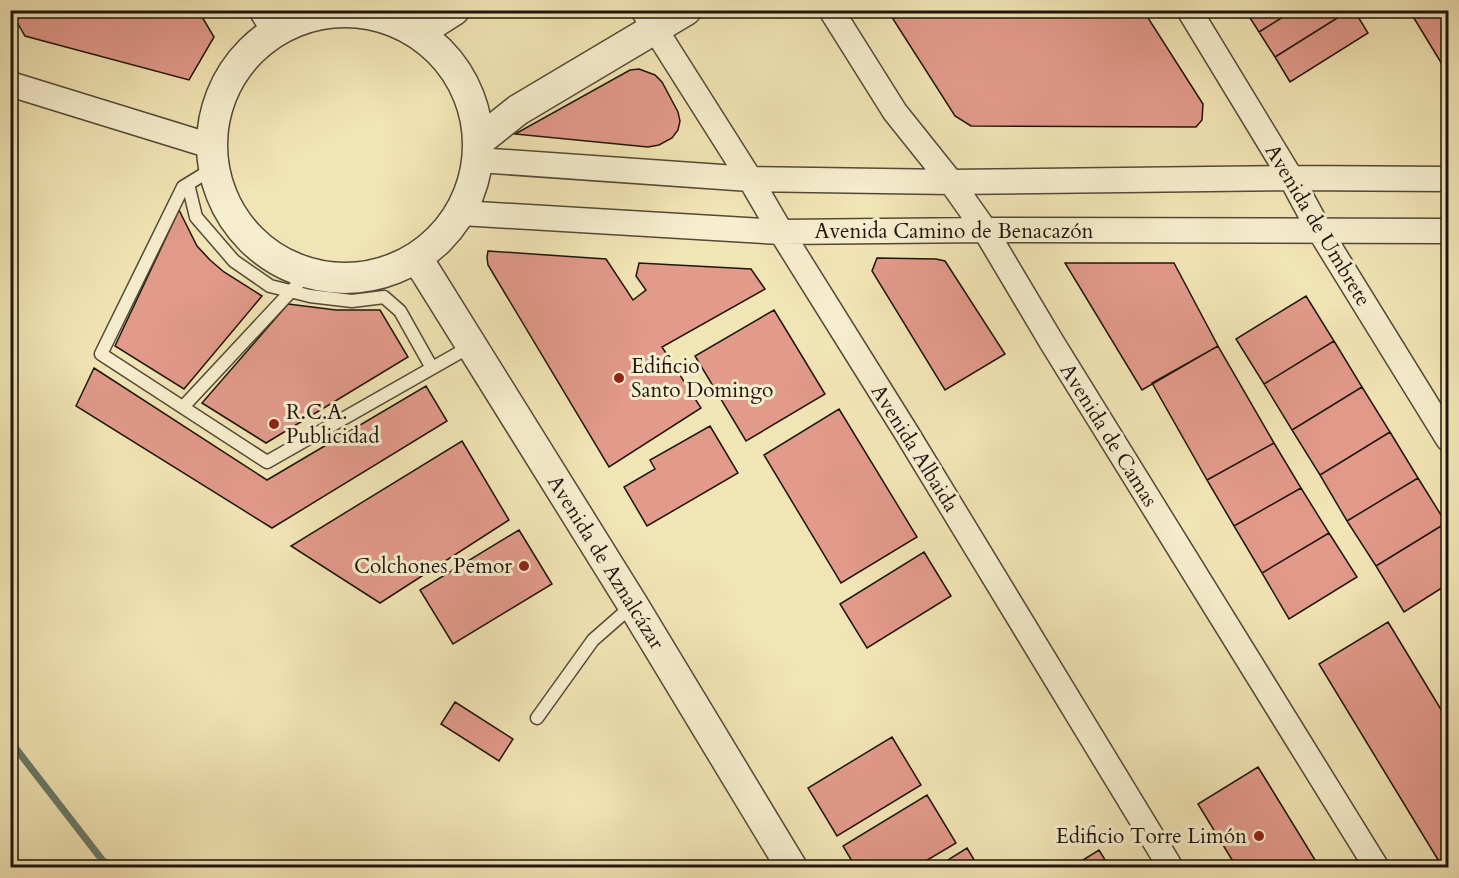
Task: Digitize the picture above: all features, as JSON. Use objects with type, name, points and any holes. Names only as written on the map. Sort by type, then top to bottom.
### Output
[{"type":"street","points":[[418,33],[454,10]]},
{"type":"street","points":[[479,151],[518,110],[648,21],[686,10]]},
{"type":"street","name":"Avenida de Camas","points":[[831,10],[895,112],[951,182],[985,230],[1057,351],[1377,867]]},
{"type":"street","name":"Avenida de Umbrete","points":[[1189,10],[1291,178],[1319,230],[1449,439]]},
{"type":"street","points":[[346,11],[384,17],[418,33],[450,62],[471,99],[479,151],[472,187],[461,213],[442,238],[417,258],[380,274],[299,282],[300,271],[264,252],[236,223],[218,187],[213,157],[215,112],[227,81],[268,21],[346,11]]},
{"type":"street","name":"Avenida Albaida","points":[[648,21],[750,179],[1171,867]]},
{"type":"street","points":[[10,84],[213,157]]},
{"type":"street","points":[[479,151],[750,179],[951,182],[1291,178],[1449,179]]},
{"type":"street","name":"Avenida Camino de Benacazón","points":[[461,213],[781,232],[1449,231]]},
{"type":"street","name":"Avenida de Aznalcázar","points":[[417,258],[633,605],[792,867]]},
{"type":"lane","points":[[213,157],[183,187],[101,354],[267,462],[472,345]]},
{"type":"lane","points":[[188,184],[196,217],[234,261],[270,286],[299,282]]},
{"type":"lane","points":[[299,282],[310,296],[352,301],[384,297],[400,311],[432,368]]},
{"type":"lane","points":[[183,407],[299,282]]},
{"type":"lane","points":[[537,718],[594,640],[633,605]]},
{"type":"building","points":[[10,10],[198,10],[214,37],[189,80],[25,36]]},
{"type":"building","points":[[887,10],[907,10],[893,19]]},
{"type":"building","points":[[907,10],[1143,10],[1203,104],[1202,120],[1196,127],[971,126],[955,116],[893,19]]},
{"type":"building","points":[[1245,10],[1294,10],[1259,32]]},
{"type":"building","points":[[1294,10],[1350,10],[1275,57],[1259,32]]},
{"type":"building","points":[[1350,10],[1354,10],[1368,33],[1290,82],[1275,57]]},
{"type":"building","points":[[1409,10],[1448,10],[1448,74]]},
{"type":"building","points":[[639,69],[655,75],[662,82],[678,112],[680,121],[678,130],[672,138],[659,145],[648,147],[515,134],[630,70]]},
{"type":"building","points":[[179,210],[197,246],[210,260],[224,272],[262,296],[184,389],[115,346]]},
{"type":"building","name":"Edificio Santo Domingo","points":[[488,251],[606,259],[633,300],[646,290],[636,276],[639,263],[751,269],[765,289],[662,347],[701,408],[609,467],[488,265]]},
{"type":"building","points":[[877,258],[945,261],[1005,354],[945,390],[872,271]]},
{"type":"building","points":[[1065,263],[1174,263],[1218,346],[1142,390]]},
{"type":"building","points":[[1306,296],[1334,341],[1264,384],[1236,339]]},
{"type":"building","points":[[288,304],[336,310],[380,310],[408,357],[266,443],[202,403]]},
{"type":"building","points":[[774,310],[825,394],[746,441],[695,356]]},
{"type":"building","points":[[1334,341],[1362,387],[1292,430],[1264,384]]},
{"type":"building","points":[[1218,346],[1274,443],[1207,480],[1152,383]]},
{"type":"building","points":[[94,368],[267,480],[426,386],[447,421],[272,528],[76,406]]},
{"type":"building","points":[[1362,387],[1390,432],[1320,475],[1292,430]]},
{"type":"building","points":[[839,409],[917,537],[841,583],[764,455]]},
{"type":"building","points":[[710,426],[738,473],[647,526],[624,487],[655,469],[650,460]]},
{"type":"building","points":[[1390,432],[1418,478],[1347,521],[1320,475]]},
{"type":"building","points":[[462,441],[509,520],[380,603],[291,546]]},
{"type":"building","points":[[1274,443],[1301,488],[1234,526],[1207,480]]},
{"type":"building","points":[[1418,478],[1446,523],[1376,566],[1347,521]]},
{"type":"building","points":[[1301,488],[1329,533],[1262,573],[1234,526]]},
{"type":"building","points":[[1446,523],[1448,527],[1448,584],[1404,612],[1376,566]]},
{"type":"building","points":[[519,530],[552,584],[453,644],[420,590]]},
{"type":"building","points":[[1329,533],[1357,577],[1289,619],[1262,573]]},
{"type":"building","points":[[924,552],[951,596],[867,648],[840,604]]},
{"type":"building","points":[[1388,622],[1448,721],[1448,868],[1443,868],[1319,664]]},
{"type":"building","points":[[455,702],[513,739],[499,761],[441,724]]},
{"type":"building","points":[[892,737],[921,785],[837,836],[808,788]]},
{"type":"building","name":"Edificio Torre Limón","points":[[1258,767],[1320,868],[1237,868],[1198,804]]},
{"type":"building","points":[[927,795],[956,843],[914,868],[856,868],[843,846]]},
{"type":"building","points":[[967,848],[979,868],[935,868]]},
{"type":"building","points":[[1099,850],[1110,868],[1070,868]]},
{"type":"waterway","points":[[10,741],[103,861],[118,868]]},
{"type":"place","name":"Edificio Santo Domingo","points":[[619,378]]},
{"type":"place","name":"R.C.A. Publicidad","points":[[274,424]]},
{"type":"place","name":"Colchones Pemor","points":[[524,566]]},
{"type":"place","name":"Edificio Torre Limón","points":[[1259,836]]}]
